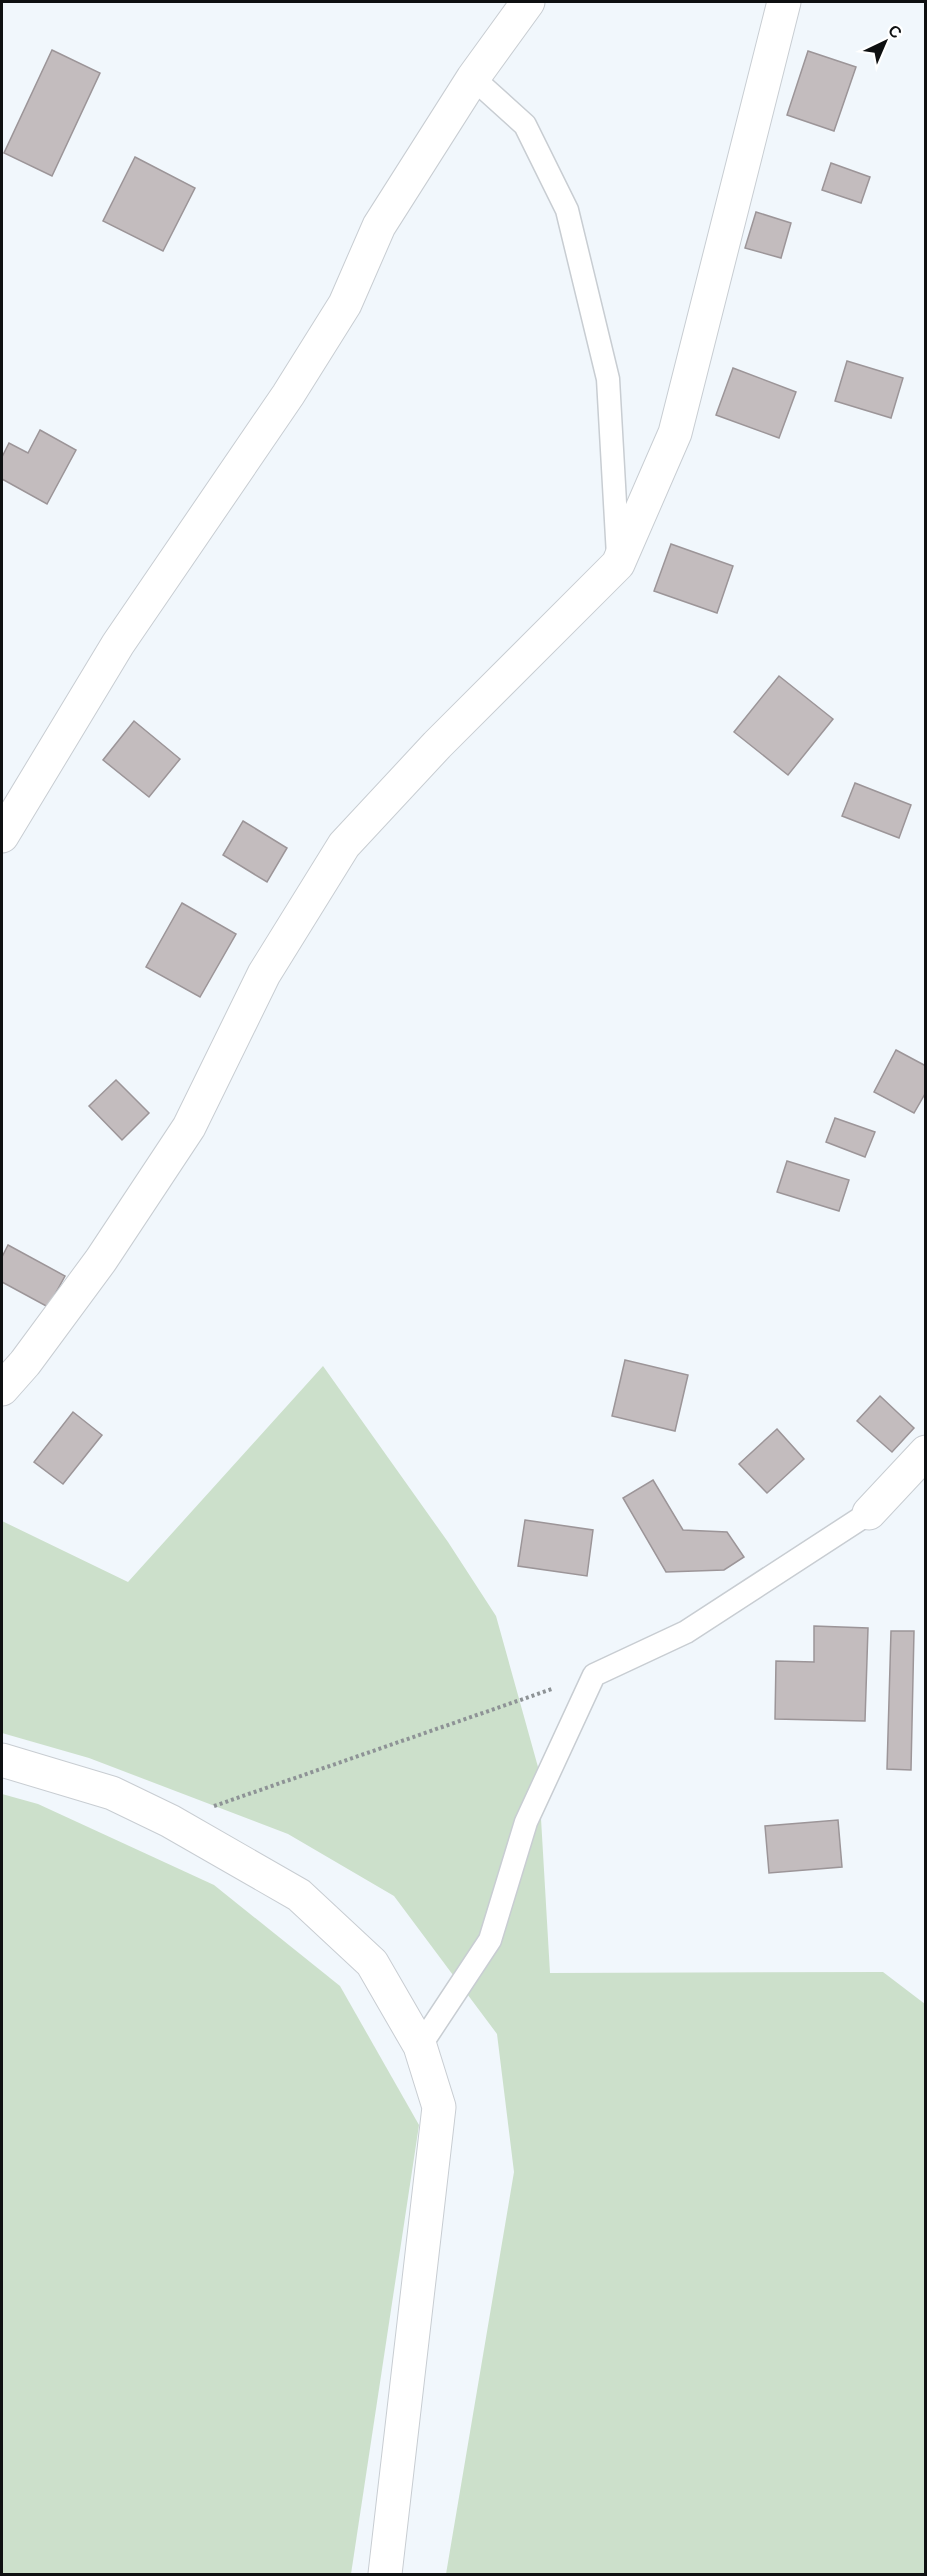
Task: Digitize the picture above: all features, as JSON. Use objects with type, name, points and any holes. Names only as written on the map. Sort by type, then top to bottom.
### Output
[{"type":"street","points":[[2,837],[118,644],[288,395],[345,304],[380,226],[472,78],[528,2]]},
{"type":"street","points":[[2,1389],[25,1363],[101,1260],[189,1127],[264,974],[344,845],[437,745],[618,564],[675,433],[784,2]]},
{"type":"street","points":[[869,1513],[926,1452]]},
{"type":"street","points":[[2,1760],[112,1793],[171,1821],[299,1895],[372,1963],[420,2046],[439,2107],[385,2574]]},
{"type":"lane","points":[[472,78],[525,125],[567,210],[608,380],[618,564]]},
{"type":"lane","points":[[420,2046],[490,1940],[526,1822],[594,1675],[686,1632],[869,1513]]},
{"type":"path","points":[[171,1821],[339,1760],[594,1675]]},
{"type":"green space","points":[[323,1366],[448,1542],[496,1616],[538,1767],[550,1973],[883,1972],[925,2004],[925,2574],[446,2574],[514,2172],[497,2034],[394,1896],[288,1834],[89,1758],[2,1733],[2,1521],[128,1582]]},
{"type":"green space","points":[[2,1794],[38,1804],[214,1885],[340,1986],[419,2125],[351,2574],[2,2574]]},
{"type":"building","points":[[52,50],[100,73],[52,176],[4,153]]},
{"type":"building","points":[[808,51],[856,67],[834,131],[787,115]]},
{"type":"building","points":[[135,157],[195,188],[163,251],[103,221]]},
{"type":"building","points":[[831,163],[870,177],[861,203],[822,190]]},
{"type":"building","points":[[756,212],[791,223],[781,258],[745,248]]},
{"type":"building","points":[[847,361],[903,378],[891,418],[835,401]]},
{"type":"building","points":[[733,368],[796,392],[779,438],[716,415]]},
{"type":"building","points":[[40,430],[76,450],[47,504],[2,479],[2,457],[9,443],[28,453]]},
{"type":"building","points":[[671,544],[733,566],[717,613],[654,591]]},
{"type":"building","points":[[779,676],[833,719],[788,775],[734,732]]},
{"type":"building","points":[[134,721],[180,759],[149,797],[103,760]]},
{"type":"building","points":[[855,783],[911,805],[899,838],[842,816]]},
{"type":"building","points":[[243,821],[287,848],[267,882],[223,855]]},
{"type":"building","points":[[182,903],[236,934],[200,997],[146,967]]},
{"type":"building","points":[[896,1050],[926,1066],[926,1092],[914,1113],[874,1092]]},
{"type":"building","points":[[116,1080],[149,1113],[122,1140],[89,1106]]},
{"type":"building","points":[[835,1118],[875,1132],[865,1157],[826,1142]]},
{"type":"building","points":[[787,1161],[849,1180],[839,1211],[777,1192]]},
{"type":"building","points":[[8,1245],[65,1276],[48,1307],[2,1282],[2,1257]]},
{"type":"building","points":[[625,1360],[688,1375],[675,1431],[612,1416]]},
{"type":"building","points":[[880,1396],[914,1428],[892,1452],[857,1421]]},
{"type":"building","points":[[73,1412],[102,1435],[63,1484],[34,1462]]},
{"type":"building","points":[[777,1429],[804,1459],[767,1493],[739,1464]]},
{"type":"building","points":[[653,1480],[683,1530],[727,1532],[744,1557],[724,1570],[666,1572],[623,1498]]},
{"type":"building","points":[[525,1520],[593,1530],[587,1576],[518,1566]]},
{"type":"building","points":[[814,1626],[868,1628],[865,1721],[775,1719],[776,1661],[814,1662]]},
{"type":"building","points":[[891,1631],[914,1631],[911,1770],[887,1769]]},
{"type":"building","points":[[838,1820],[842,1867],[769,1873],[765,1826]]}]
